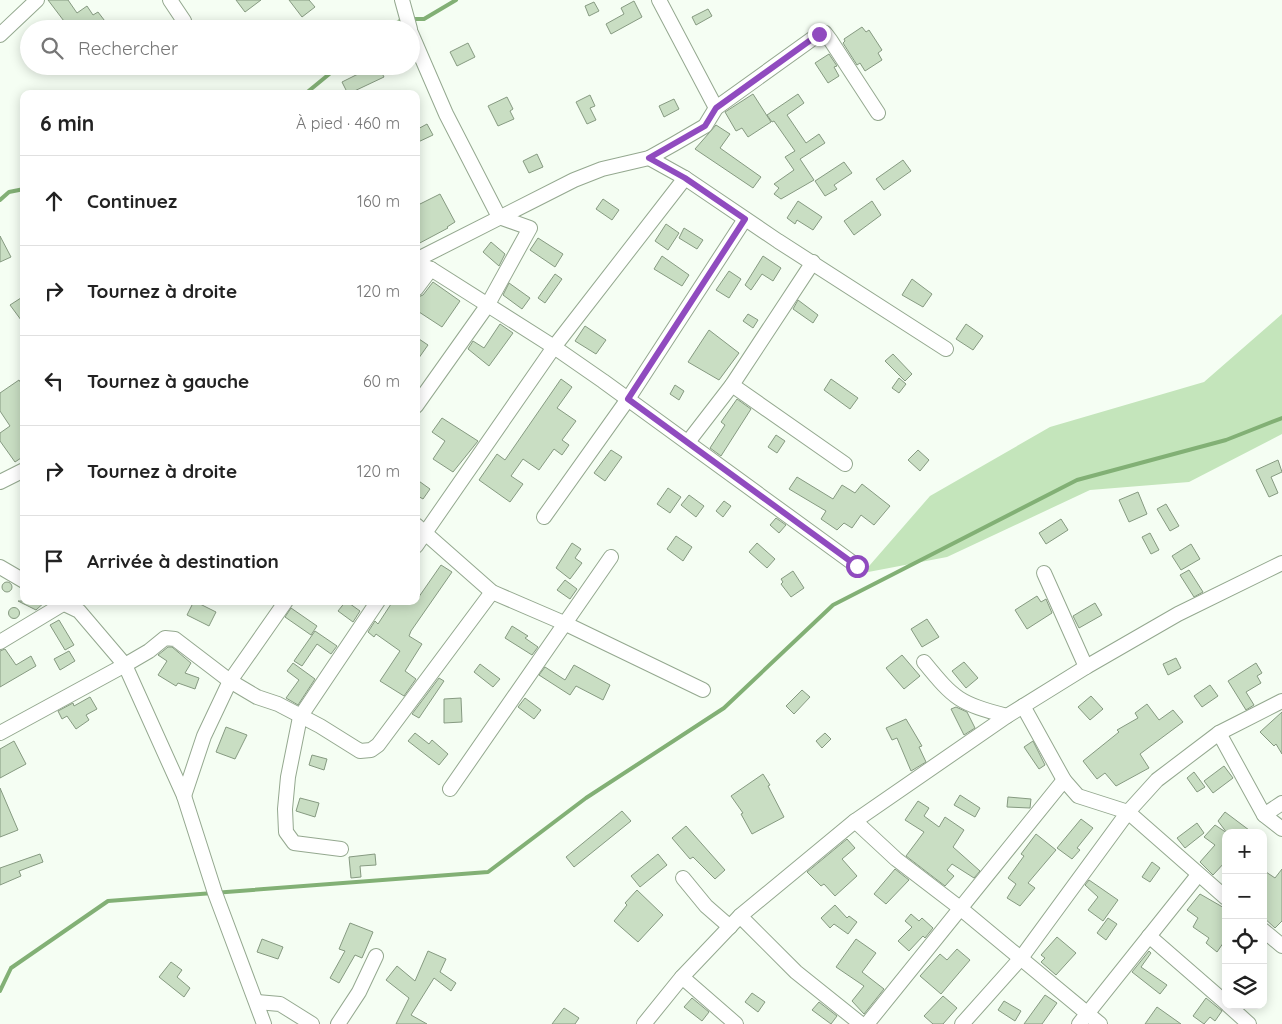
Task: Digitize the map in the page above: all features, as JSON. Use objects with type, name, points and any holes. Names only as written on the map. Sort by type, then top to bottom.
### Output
[{"type":"street","points":[[0,35],[37,0]]},
{"type":"street","points":[[170,0],[183,20]]},
{"type":"street","points":[[402,0],[408,20]]},
{"type":"street","points":[[659,0],[716,108]]},
{"type":"street","points":[[420,260],[499,217],[602,169],[649,158],[705,126],[716,108],[819,34],[825,34],[878,113]]},
{"type":"street","points":[[420,54],[446,114],[499,217],[530,228],[486,306],[420,400]]},
{"type":"street","points":[[649,158],[685,178],[899,321],[946,349]]},
{"type":"street","points":[[685,178],[554,347],[421,529],[492,592],[564,623],[703,690]]},
{"type":"street","points":[[544,517],[628,399],[745,219]]},
{"type":"street","points":[[688,442],[732,385],[813,262]]},
{"type":"street","points":[[420,264],[554,347],[688,442],[857,566]]},
{"type":"street","points":[[420,283],[431,269]]},
{"type":"street","points":[[732,385],[845,464]]},
{"type":"street","points":[[0,482],[20,472]]},
{"type":"street","points":[[450,789],[611,557]]},
{"type":"street","points":[[644,1024],[682,977],[740,916],[856,821],[1007,716],[1086,667],[1178,614],[1282,563]]},
{"type":"street","points":[[0,566],[20,578]]},
{"type":"street","points":[[1044,573],[1086,667]]},
{"type":"street","points":[[0,733],[125,665],[149,651],[165,638],[176,639],[230,681],[320,726],[360,751],[371,750],[378,745],[492,592]]},
{"type":"street","points":[[0,642],[58,605]]},
{"type":"street","points":[[184,796],[204,736],[230,681],[283,605]]},
{"type":"street","points":[[341,849],[294,843],[286,832],[288,777],[300,717],[375,605]]},
{"type":"street","points":[[82,606],[125,665],[184,796],[215,893],[264,1024]]},
{"type":"street","points":[[924,662],[951,694],[970,706],[1007,716]]},
{"type":"street","points":[[962,1024],[1021,958],[1128,812],[1157,780],[1219,733],[1282,701]]},
{"type":"street","points":[[1023,706],[1064,780],[1078,796],[1128,812],[1222,895]]},
{"type":"street","points":[[1219,733],[1264,815],[1282,829]]},
{"type":"street","points":[[867,1024],[1064,780]]},
{"type":"street","points":[[1264,815],[1282,803]]},
{"type":"street","points":[[856,821],[896,859],[1021,958],[1083,1019],[1100,1024]]},
{"type":"street","points":[[1083,1019],[1198,875]]},
{"type":"street","points":[[684,878],[706,906],[730,927]]},
{"type":"street","points":[[740,916],[796,972],[861,1024]]},
{"type":"street","points":[[1267,933],[1282,946]]},
{"type":"street","points":[[1149,936],[1222,1000]]},
{"type":"street","points":[[338,1024],[359,992],[376,956]]},
{"type":"street","points":[[682,977],[736,1024]]},
{"type":"street","points":[[257,1002],[280,1004],[312,1024]]},
{"type":"street","points":[[1232,1009],[1249,1024]]},
{"type":"green space","points":[[1282,314],[1282,434],[1189,482],[1090,490],[947,557],[863,573],[930,496],[1050,427],[1204,382]]},
{"type":"building","points":[[48,0],[68,0],[77,13],[87,6],[93,15],[98,12],[104,20],[63,20]]},
{"type":"building","points":[[236,0],[261,0],[245,12]]},
{"type":"building","points":[[289,0],[309,0],[315,7],[302,17]]},
{"type":"building","points":[[634,1],[642,17],[611,34],[606,24],[624,14],[621,8]]},
{"type":"building","points":[[594,2],[599,11],[589,16],[585,6]]},
{"type":"building","points":[[708,9],[712,16],[696,25],[692,17]]},
{"type":"building","points":[[862,27],[866,32],[869,30],[882,50],[878,53],[882,60],[865,71],[860,63],[857,65],[843,43],[844,39]]},
{"type":"building","points":[[468,43],[475,57],[457,66],[450,52]]},
{"type":"building","points":[[829,54],[837,66],[834,67],[839,76],[828,83],[815,63]]},
{"type":"building","points":[[356,75],[383,75],[384,77],[356,90],[346,90],[342,82]]},
{"type":"building","points":[[753,94],[771,122],[748,137],[742,128],[736,131],[725,112]]},
{"type":"building","points":[[798,94],[804,103],[787,115],[806,143],[819,134],[825,143],[800,159],[814,180],[781,199],[774,194],[779,188],[774,184],[794,170],[785,157],[795,151],[774,121],[772,122],[767,115]]},
{"type":"building","points":[[590,95],[595,106],[590,108],[596,120],[587,124],[576,102]]},
{"type":"building","points":[[507,97],[513,109],[510,111],[514,119],[498,126],[488,106]]},
{"type":"building","points":[[674,99],[679,109],[664,117],[659,106]]},
{"type":"building","points":[[427,124],[433,135],[420,141],[420,128]]},
{"type":"building","points":[[716,125],[730,134],[720,148],[761,177],[753,188],[695,149]]},
{"type":"building","points":[[537,154],[543,167],[529,173],[523,161]]},
{"type":"building","points":[[903,160],[911,171],[884,190],[876,179]]},
{"type":"building","points":[[844,162],[852,173],[834,185],[837,189],[825,196],[815,181]]},
{"type":"building","points":[[440,194],[455,222],[448,228],[420,243],[420,204]]},
{"type":"building","points":[[603,199],[619,210],[612,220],[596,209]]},
{"type":"building","points":[[798,201],[822,217],[813,230],[797,220],[795,224],[787,218]]},
{"type":"building","points":[[872,201],[881,215],[854,235],[844,221]]},
{"type":"building","points":[[666,224],[679,233],[668,250],[655,241]]},
{"type":"building","points":[[684,228],[703,240],[697,249],[679,238]]},
{"type":"building","points":[[0,236],[11,257],[0,262]]},
{"type":"building","points":[[538,238],[563,254],[555,267],[530,250]]},
{"type":"building","points":[[491,242],[505,254],[499,266],[483,252]]},
{"type":"building","points":[[662,256],[689,275],[682,286],[654,269]]},
{"type":"building","points":[[763,256],[781,268],[773,281],[762,274],[751,290],[745,285]]},
{"type":"building","points":[[729,271],[741,279],[729,298],[716,290]]},
{"type":"building","points":[[555,274],[562,279],[545,303],[538,298]]},
{"type":"building","points":[[912,279],[932,294],[923,307],[902,295]]},
{"type":"building","points":[[433,282],[460,301],[442,327],[420,313],[420,296]]},
{"type":"building","points":[[509,283],[530,298],[522,309],[503,295]]},
{"type":"building","points":[[20,299],[20,319],[10,305]]},
{"type":"building","points":[[798,300],[818,315],[813,323],[793,309]]},
{"type":"building","points":[[748,314],[758,320],[753,328],[743,321]]},
{"type":"building","points":[[500,324],[513,333],[489,366],[468,349],[473,341],[484,348]]},
{"type":"building","points":[[966,324],[983,336],[973,350],[956,339]]},
{"type":"building","points":[[585,326],[606,340],[596,354],[575,341]]},
{"type":"building","points":[[709,330],[739,353],[719,380],[688,362]]},
{"type":"building","points":[[420,340],[428,345],[420,356]]},
{"type":"building","points":[[893,354],[912,374],[905,381],[885,361]]},
{"type":"building","points":[[899,378],[906,384],[899,393],[892,388]]},
{"type":"building","points":[[561,379],[572,387],[557,408],[576,421],[562,440],[569,445],[562,455],[554,449],[539,470],[523,459],[511,476],[523,484],[510,502],[479,480],[497,454],[505,460]]},
{"type":"building","points":[[831,379],[858,398],[850,409],[824,390]]},
{"type":"building","points":[[19,380],[20,459],[15,462],[0,441],[0,433],[10,426],[0,411],[0,393]]},
{"type":"building","points":[[675,385],[684,391],[679,400],[670,394]]},
{"type":"building","points":[[737,399],[751,409],[721,456],[710,448],[725,425],[721,422]]},
{"type":"building","points":[[442,418],[478,441],[453,472],[433,459],[445,441],[432,432]]},
{"type":"building","points":[[776,435],[785,441],[777,453],[768,447]]},
{"type":"building","points":[[611,450],[622,457],[605,481],[594,473]]},
{"type":"building","points":[[918,450],[929,460],[920,471],[908,460]]},
{"type":"building","points":[[1278,460],[1282,472],[1271,477],[1278,493],[1269,497],[1256,470]]},
{"type":"building","points":[[797,477],[833,499],[842,485],[855,493],[862,484],[890,506],[874,525],[861,515],[852,528],[844,523],[837,530],[821,519],[826,511],[789,489]]},
{"type":"building","points":[[420,482],[430,489],[423,499],[420,497]]},
{"type":"building","points":[[668,488],[681,497],[670,513],[657,504]]},
{"type":"building","points":[[1138,492],[1147,514],[1129,522],[1119,500]]},
{"type":"building","points":[[689,495],[704,506],[696,517],[681,505]]},
{"type":"building","points":[[724,501],[731,506],[723,517],[716,511]]},
{"type":"building","points":[[1166,504],[1179,526],[1170,531],[1157,509]]},
{"type":"building","points":[[776,518],[786,525],[779,533],[770,525]]},
{"type":"building","points":[[1061,519],[1068,530],[1046,544],[1039,533]]},
{"type":"building","points":[[1150,533],[1159,550],[1151,554],[1142,537]]},
{"type":"building","points":[[676,536],[692,547],[683,561],[667,549]]},
{"type":"building","points":[[572,543],[581,549],[575,558],[582,563],[570,579],[556,568]]},
{"type":"building","points":[[757,543],[775,559],[767,568],[749,552]]},
{"type":"building","points":[[1191,544],[1200,559],[1181,570],[1172,556]]},
{"type":"building","points":[[441,565],[452,572],[409,636],[422,644],[405,671],[416,679],[404,696],[380,681],[400,651],[376,634],[374,637],[368,632],[375,621],[378,624],[390,605],[420,605],[420,595]]},
{"type":"building","points":[[1189,570],[1203,592],[1194,597],[1180,575]]},
{"type":"building","points":[[793,571],[804,588],[791,597],[781,584],[783,582],[781,579]]},
{"type":"building","points":[[565,580],[577,589],[570,599],[557,590]]},
{"type":"building","points":[[5,582],[9,582],[12,587],[11,591],[5,592],[2,589],[2,585]]},
{"type":"building","points":[[1037,596],[1041,602],[1046,599],[1052,613],[1027,629],[1015,610]]},
{"type":"building","points":[[1095,603],[1102,615],[1079,628],[1073,616]]},
{"type":"building","points":[[26,605],[42,605],[36,610]]},
{"type":"building","points":[[192,605],[202,605],[216,612],[209,626],[187,615]]},
{"type":"building","points":[[343,605],[352,605],[360,611],[353,622],[338,611]]},
{"type":"building","points":[[12,608],[16,608],[19,613],[18,617],[12,618],[9,615],[9,611]]},
{"type":"building","points":[[291,608],[317,626],[311,635],[285,617]]},
{"type":"building","points":[[927,619],[939,637],[922,647],[911,629]]},
{"type":"building","points":[[59,620],[74,645],[65,650],[50,625]]},
{"type":"building","points":[[512,626],[528,636],[525,638],[538,647],[532,655],[505,638]]},
{"type":"building","points":[[315,631],[337,646],[331,654],[317,644],[302,666],[294,661]]},
{"type":"building","points":[[168,647],[172,647],[191,663],[185,673],[199,678],[195,689],[178,683],[176,686],[158,675],[167,661],[158,655]]},
{"type":"building","points":[[5,649],[16,665],[31,656],[36,666],[0,687],[0,651]]},
{"type":"building","points":[[69,651],[75,661],[60,670],[54,659]]},
{"type":"building","points":[[902,655],[920,676],[904,689],[886,668]]},
{"type":"building","points":[[1176,658],[1181,668],[1168,675],[1163,664]]},
{"type":"building","points":[[964,662],[978,678],[966,688],[952,671]]},
{"type":"building","points":[[293,663],[315,679],[298,705],[286,698],[299,680],[287,671]]},
{"type":"building","points":[[1256,663],[1262,673],[1257,676],[1261,683],[1246,692],[1254,705],[1246,710],[1228,681]]},
{"type":"building","points":[[480,664],[500,679],[493,687],[474,672]]},
{"type":"building","points":[[574,665],[610,685],[603,700],[576,686],[570,695],[539,675],[545,667],[565,680]]},
{"type":"building","points":[[439,678],[444,681],[419,718],[412,714]]},
{"type":"building","points":[[1210,685],[1218,696],[1202,707],[1194,696]]},
{"type":"building","points":[[802,690],[810,697],[794,714],[786,706]]},
{"type":"building","points":[[1091,696],[1103,709],[1090,720],[1078,707]]},
{"type":"building","points":[[90,697],[97,709],[86,715],[89,720],[76,729],[67,716],[62,719],[58,711],[73,703],[74,706]]},
{"type":"building","points":[[461,698],[462,722],[444,723],[444,699]]},
{"type":"building","points":[[525,698],[541,710],[534,719],[518,707]]},
{"type":"building","points":[[1147,704],[1159,720],[1173,710],[1183,722],[1140,754],[1149,768],[1116,786],[1105,773],[1097,779],[1083,761],[1119,732],[1117,730],[1138,718],[1135,713]]},
{"type":"building","points":[[956,707],[967,712],[975,728],[964,735],[951,709]]},
{"type":"building","points":[[1282,712],[1282,754],[1276,744],[1274,746],[1260,732]]},
{"type":"building","points":[[906,719],[922,746],[919,747],[926,762],[911,771],[897,738],[892,740],[886,728]]},
{"type":"building","points":[[226,727],[247,735],[235,759],[216,752]]},
{"type":"building","points":[[415,733],[429,744],[432,740],[448,754],[439,765],[408,741]]},
{"type":"building","points":[[825,733],[831,739],[822,748],[816,741]]},
{"type":"building","points":[[14,741],[26,764],[0,778],[0,749]]},
{"type":"building","points":[[1033,741],[1045,765],[1039,769],[1024,747]]},
{"type":"building","points":[[312,755],[327,759],[324,770],[309,765]]},
{"type":"building","points":[[1224,766],[1233,778],[1213,793],[1204,781]]},
{"type":"building","points":[[1194,772],[1205,787],[1197,792],[1187,778]]},
{"type":"building","points":[[763,774],[784,817],[752,834],[741,814],[743,813],[731,796]]},
{"type":"building","points":[[0,788],[18,830],[0,837]]},
{"type":"building","points":[[960,795],[980,808],[975,817],[954,805]]},
{"type":"building","points":[[1008,797],[1031,799],[1030,808],[1007,807]]},
{"type":"building","points":[[300,798],[319,803],[315,817],[296,811]]},
{"type":"building","points":[[918,801],[929,808],[924,816],[939,827],[945,817],[964,830],[953,847],[980,871],[974,878],[952,864],[947,870],[954,876],[945,886],[906,856],[924,832],[905,820]]},
{"type":"building","points":[[622,811],[631,821],[574,867],[566,857]]},
{"type":"building","points":[[1225,812],[1248,829],[1224,829],[1218,821]]},
{"type":"building","points":[[1081,819],[1093,828],[1077,848],[1080,850],[1072,859],[1057,848]]},
{"type":"building","points":[[1197,823],[1204,833],[1185,848],[1177,838]]},
{"type":"building","points":[[1215,825],[1222,830],[1222,865],[1213,875],[1200,862],[1215,845],[1204,837]]},
{"type":"building","points":[[686,826],[725,870],[715,879],[693,857],[690,859],[672,838]]},
{"type":"building","points":[[1036,834],[1056,850],[1028,883],[1035,888],[1020,906],[1007,898],[1016,884],[1008,878],[1024,856],[1021,854]]},
{"type":"building","points":[[847,839],[855,848],[842,859],[857,876],[835,896],[824,884],[821,886],[807,872]]},
{"type":"building","points":[[40,854],[43,862],[19,871],[21,876],[0,885],[0,868]]},
{"type":"building","points":[[375,854],[376,865],[360,866],[361,877],[351,878],[349,857]]},
{"type":"building","points":[[658,854],[667,865],[640,887],[631,876]]},
{"type":"building","points":[[1152,862],[1160,868],[1150,882],[1142,877]]},
{"type":"building","points":[[895,869],[909,880],[886,904],[874,894]]},
{"type":"building","points":[[1282,869],[1282,921],[1275,928],[1267,921],[1267,873],[1275,878]]},
{"type":"building","points":[[1089,880],[1118,900],[1103,921],[1088,910],[1098,897],[1085,885]]},
{"type":"building","points":[[637,890],[663,915],[638,942],[614,921],[627,905],[625,903]]},
{"type":"building","points":[[1200,894],[1222,907],[1222,945],[1217,952],[1206,943],[1209,938],[1193,927],[1198,918],[1187,910]]},
{"type":"building","points":[[835,905],[847,918],[849,916],[857,922],[848,934],[834,924],[830,928],[821,918]]},
{"type":"building","points":[[911,914],[919,921],[922,918],[933,928],[925,938],[923,936],[909,951],[898,941],[912,927],[905,921]]},
{"type":"building","points":[[1108,918],[1117,924],[1106,940],[1097,933]]},
{"type":"building","points":[[350,923],[373,932],[362,958],[355,955],[339,983],[330,978],[345,951],[339,949]]},
{"type":"building","points":[[1057,937],[1076,953],[1056,975],[1041,962],[1045,958],[1041,955]]},
{"type":"building","points":[[262,939],[283,947],[278,959],[257,952]]},
{"type":"building","points":[[856,939],[876,953],[862,972],[884,989],[864,1014],[852,1001],[864,986],[836,967]]},
{"type":"building","points":[[957,949],[970,960],[941,994],[920,976],[940,954],[947,960]]},
{"type":"building","points":[[428,951],[446,959],[440,972],[456,983],[451,991],[434,978],[411,1015],[427,1024],[396,1024],[409,998],[386,980],[397,966],[415,981]]},
{"type":"building","points":[[1149,951],[1151,953],[1141,967],[1167,985],[1160,994],[1132,972]]},
{"type":"building","points":[[171,962],[182,970],[177,977],[190,988],[184,997],[159,977]]},
{"type":"building","points":[[752,993],[765,1002],[758,1012],[745,1002]]},
{"type":"building","points":[[1045,995],[1057,1003],[1042,1024],[1024,1024]]},
{"type":"building","points":[[943,996],[957,1008],[943,1024],[933,1024],[924,1016]]},
{"type":"building","points":[[692,998],[709,1012],[702,1021],[684,1007]]},
{"type":"building","points":[[1206,998],[1222,1011],[1215,1021],[1210,1017],[1204,1024],[1193,1016]]},
{"type":"building","points":[[1004,1001],[1021,1011],[1015,1021],[998,1010]]},
{"type":"building","points":[[819,1002],[837,1016],[831,1024],[812,1010]]},
{"type":"building","points":[[1157,1007],[1181,1024],[1145,1024]]},
{"type":"building","points":[[564,1008],[579,1018],[575,1024],[552,1024]]},
{"type":"waterway","points":[[410,19],[424,19],[456,0]]},
{"type":"waterway","points":[[310,90],[328,75]]},
{"type":"waterway","points":[[0,200],[9,192],[20,190]]},
{"type":"waterway","points":[[0,991],[11,968],[108,901],[488,872],[586,798],[724,708],[833,605],[1077,480],[1226,440],[1282,418]]},
{"type":"route","points":[[819,34],[716,108],[705,126],[649,158],[685,178],[745,219],[628,399],[857,566]]}]
